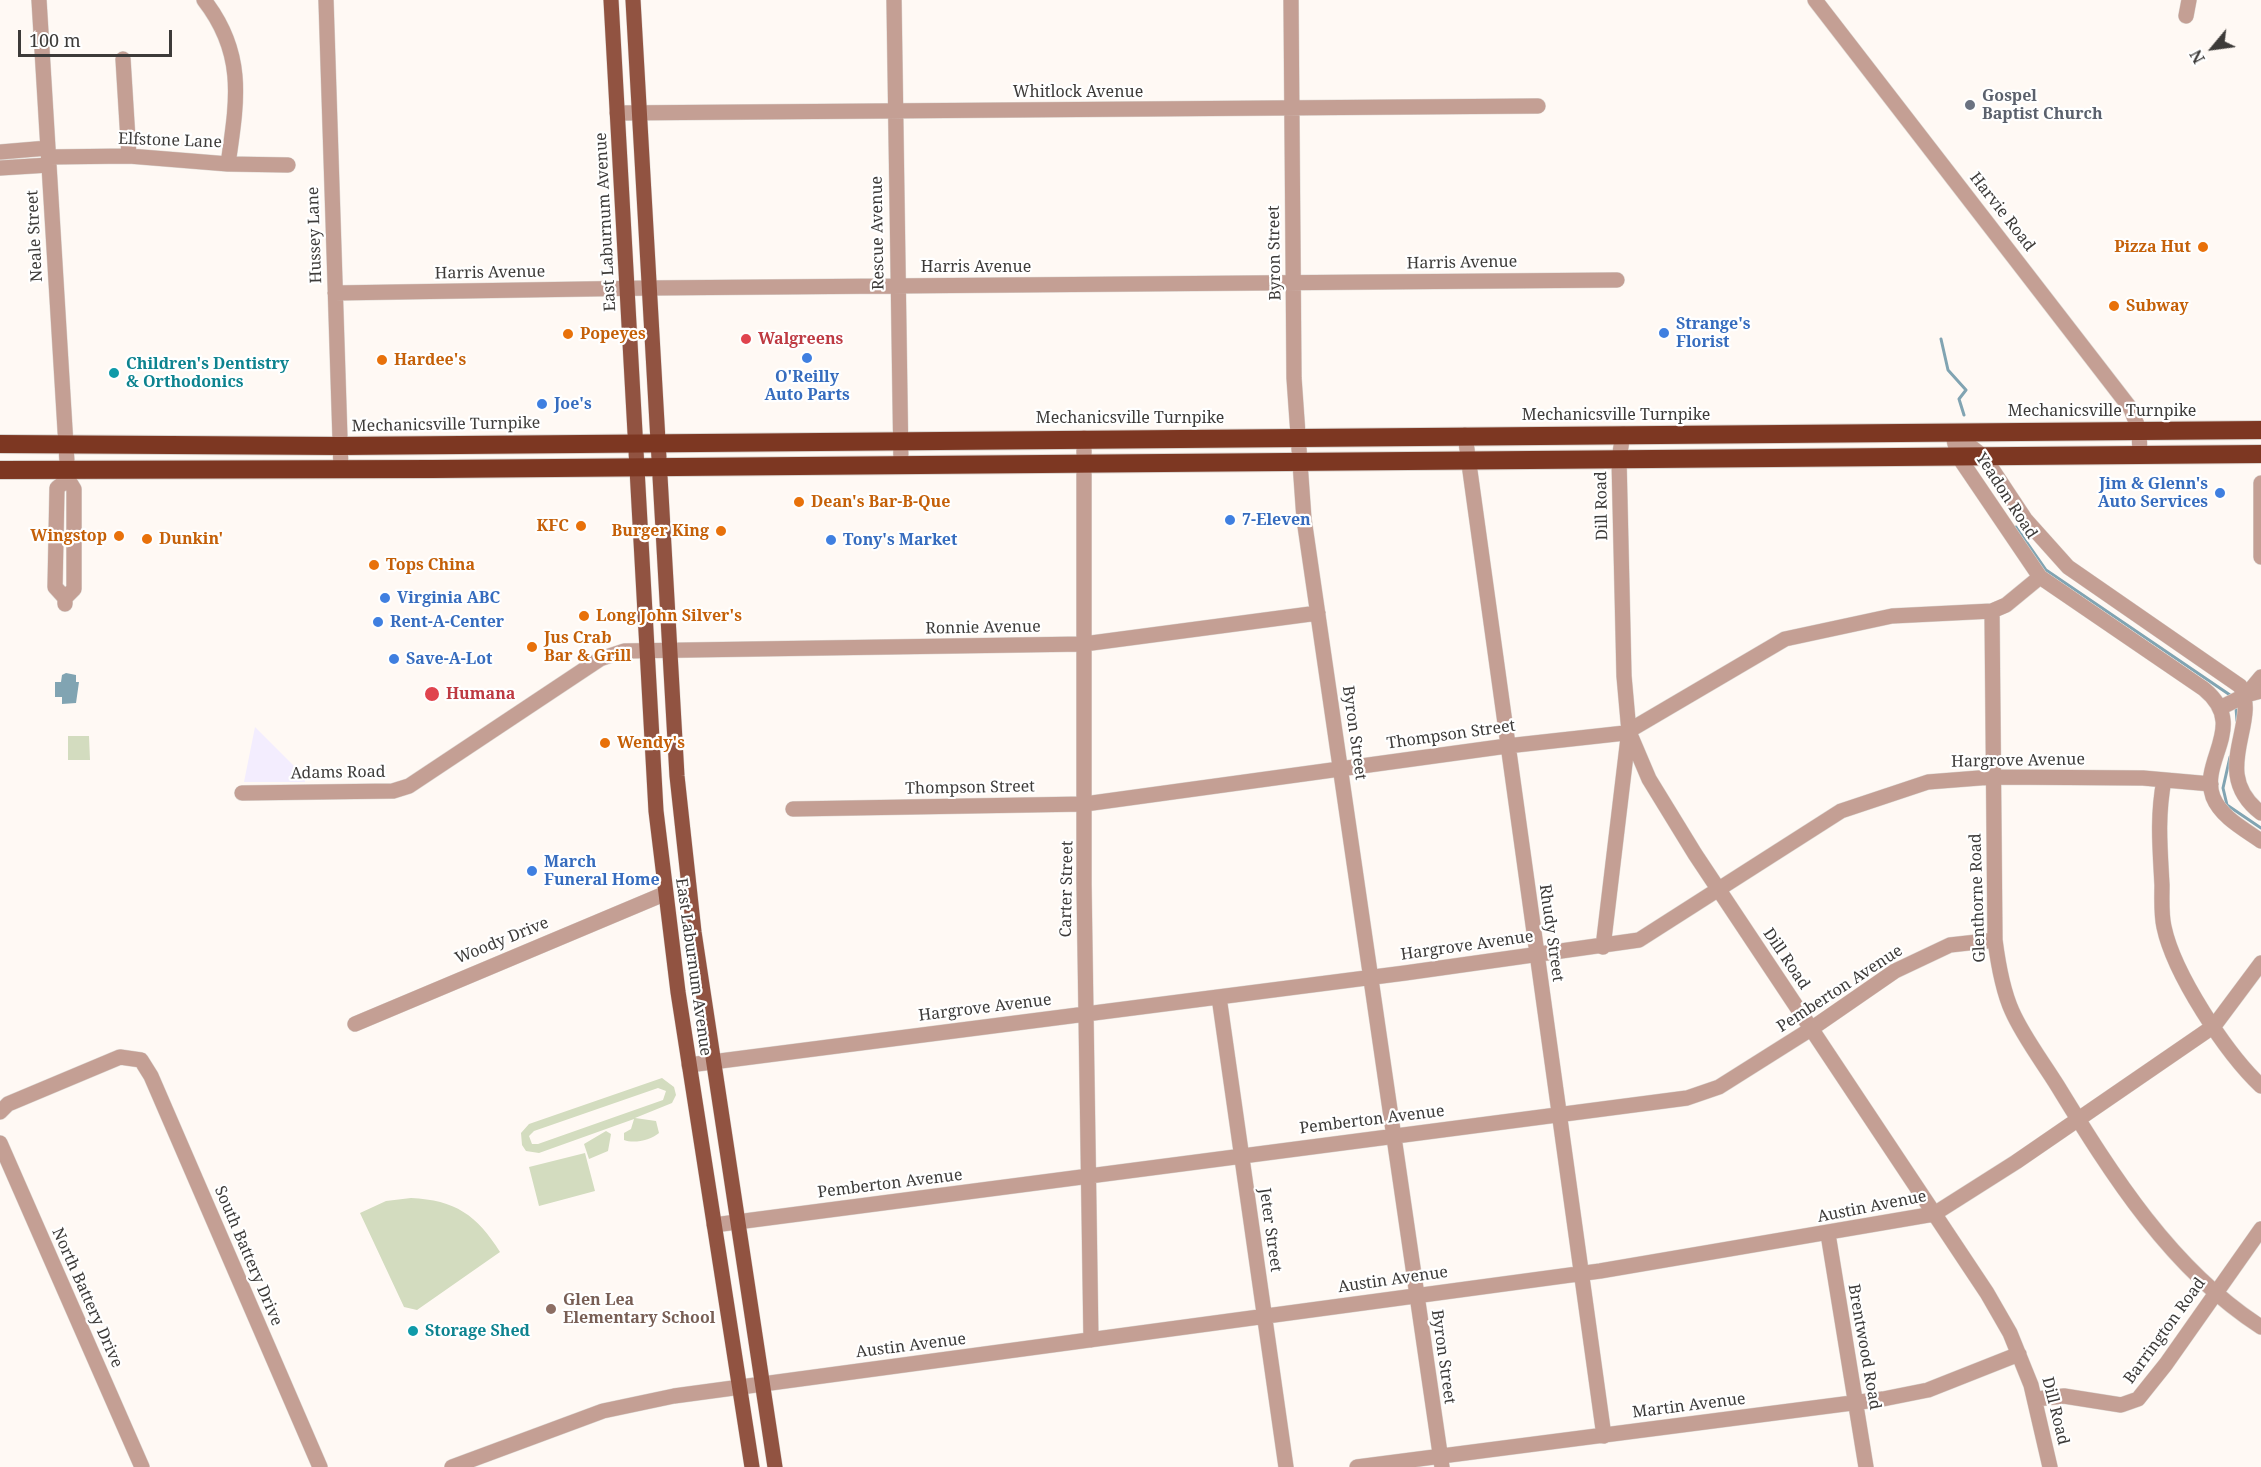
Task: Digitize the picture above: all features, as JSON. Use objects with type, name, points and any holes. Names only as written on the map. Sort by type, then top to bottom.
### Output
[{"type":"highway","name":"Mechanicsville Turnpike","points":[[0,444],[340,446],[1084,438],[2261,430]]},
{"type":"highway","points":[[0,470],[68,475],[636,467],[2261,454]]},
{"type":"main road","name":"East Laburnum Avenue","points":[[611,0],[656,811],[664,894],[689,1065],[752,1467]]},
{"type":"main road","points":[[633,0],[657,442]]},
{"type":"main road","name":"East Laburnum Avenue","points":[[657,442],[680,809],[712,1062],[775,1467]]},
{"type":"street","name":"Neale Street","points":[[39,0],[68,475]]},
{"type":"street","name":"Elfstone Lane","points":[[49,157],[129,156],[228,164],[237,87],[236,67],[225,33],[204,0]]},
{"type":"street","name":"Hussey Lane","points":[[326,0],[341,470]]},
{"type":"street","name":"Rescue Avenue","points":[[894,0],[896,286],[901,465]]},
{"type":"street","name":"Byron Street","points":[[1291,0],[1298,461],[1392,1136],[1441,1461]]},
{"type":"street","name":"Harvie Road","points":[[1815,0],[2131,409],[2139,430],[2140,455]]},
{"type":"street","points":[[2186,16],[2189,0]]},
{"type":"street","points":[[123,59],[129,156]]},
{"type":"street","name":"Whitlock Avenue","points":[[617,113],[1538,106]]},
{"type":"street","points":[[0,152],[49,157]]},
{"type":"street","points":[[0,168],[49,157]]},
{"type":"street","points":[[228,164],[288,165]]},
{"type":"street","name":"Harris Avenue","points":[[335,293],[627,288],[1617,280]]},
{"type":"street","name":"Yeadon Road","points":[[1952,432],[1958,456],[2040,577],[2204,689],[2222,707]]},
{"type":"street","name":"Yeadon Road","points":[[1952,432],[1984,457],[2025,519],[2068,567],[2240,686],[2254,693]]},
{"type":"street","name":"Dill Road","points":[[1623,434],[1619,459],[1624,676],[1629,732],[1634,749],[1654,789],[1719,891],[1987,1293],[2019,1354],[2036,1399],[2050,1467]]},
{"type":"street","name":"Rhudy Street","points":[[1465,435],[1604,1436]]},
{"type":"street","name":"Carter Street","points":[[1084,438],[1086,1013],[1091,1340]]},
{"type":"street","points":[[65,601],[55,587],[57,488],[68,475]]},
{"type":"street","points":[[2261,483],[2261,557]]},
{"type":"street","name":"Thompson Street","points":[[793,809],[1085,804],[1507,746],[1629,732],[1785,639],[1892,616],[1992,611],[2007,605],[2040,577]]},
{"type":"street","name":"Glenthorne Road","points":[[1992,611],[1995,940],[1998,966],[2012,1011],[2078,1120],[2146,1219],[2215,1294],[2261,1327]]},
{"type":"street","name":"Ronnie Avenue","points":[[646,650],[1084,644],[1318,613]]},
{"type":"street","name":"Adams Road","points":[[242,793],[393,791],[409,786],[600,659],[624,651],[646,650]]},
{"type":"street","points":[[2261,677],[2247,708],[2237,766],[2243,793],[2261,813]]},
{"type":"street","points":[[2254,693],[2222,707],[2222,728],[2211,784],[2214,798],[2224,813],[2261,841]]},
{"type":"street","points":[[1602,947],[1629,732]]},
{"type":"street","name":"Hargrove Avenue","points":[[689,1065],[1602,947],[1640,940],[1841,811],[1928,782],[1992,777],[2164,780],[2211,784]]},
{"type":"street","points":[[2164,780],[2158,814],[2164,926],[2176,964],[2214,1026],[2247,1073],[2261,1086]]},
{"type":"street","name":"Woody Drive","points":[[355,1024],[664,894]]},
{"type":"street","name":"Pemberton Avenue","points":[[714,1225],[1558,1115],[1698,1094],[1719,1087],[1811,1029],[1895,971],[1950,945],[1995,940]]},
{"type":"street","name":"Austin Avenue","points":[[452,1467],[603,1411],[664,1398],[1580,1274],[1828,1234],[1935,1214],[2078,1120],[2214,1026],[2261,963]]},
{"type":"street","name":"Jeter Street","points":[[1219,997],[1286,1467]]},
{"type":"street","name":"South Battery Drive","points":[[0,1112],[8,1104],[120,1057],[141,1060],[151,1076],[320,1467]]},
{"type":"street","name":"North Battery Drive","points":[[0,1143],[142,1467]]},
{"type":"street","name":"Barrington Road","points":[[2036,1399],[2064,1396],[2121,1405],[2138,1399],[2261,1229]]},
{"type":"street","name":"Brentwood Road","points":[[1828,1234],[1866,1467]]},
{"type":"street","name":"Martin Avenue","points":[[1358,1467],[1441,1461],[1604,1436],[1856,1403],[1928,1390],[2019,1354]]},
{"type":"shaded area","points":[[255,727],[304,776],[305,782],[244,782]]},
{"type":"green space","points":[[68,736],[89,736],[90,760],[68,760]]},
{"type":"green space","points":[[662,1078],[674,1087],[676,1095],[672,1103],[635,1118],[656,1121],[659,1133],[642,1141],[624,1140],[624,1133],[631,1129],[634,1119],[539,1153],[526,1151],[522,1145],[521,1133],[529,1124]],"holes":[[[658,1088],[666,1091],[663,1100],[538,1144],[532,1144],[529,1136],[534,1131]]]},
{"type":"green space","points":[[606,1131],[611,1134],[608,1151],[589,1159],[584,1144]]},
{"type":"green space","points":[[585,1153],[595,1191],[539,1206],[529,1167]]},
{"type":"green space","points":[[411,1198],[440,1202],[463,1212],[483,1228],[500,1252],[417,1310],[404,1307],[360,1213],[386,1201]]},
{"type":"water","points":[[66,673],[76,675],[76,682],[79,682],[76,703],[62,704],[62,697],[55,697],[55,682],[61,682],[62,675]]},
{"type":"waterway","points":[[1941,339],[1948,370],[1966,390],[1959,399],[1964,415]]},
{"type":"waterway","points":[[2016,527],[2046,570],[2230,695]]},
{"type":"waterway","points":[[2236,708],[2237,721]]},
{"type":"waterway","points":[[2230,757],[2223,788],[2227,805],[2261,828]]},
{"type":"place","name":"Gospel Baptist Church","points":[[1970,105]]},
{"type":"place","name":"Pizza Hut","points":[[2203,247]]},
{"type":"place","name":"Subway","points":[[2114,306]]},
{"type":"place","name":"Strange's Florist","points":[[1664,333]]},
{"type":"place","name":"Popeyes","points":[[568,334]]},
{"type":"place","name":"Walgreens","points":[[746,339]]},
{"type":"place","name":"O'Reilly Auto Parts","points":[[807,358]]},
{"type":"place","name":"Hardee's","points":[[382,360]]},
{"type":"place","name":"Children's Dentistry & Orthodonics","points":[[114,373]]},
{"type":"place","name":"Joe's","points":[[542,404]]},
{"type":"place","name":"Jim & Glenn's Auto Services","points":[[2220,493]]},
{"type":"place","name":"Dean's Bar-B-Que","points":[[799,502]]},
{"type":"place","name":"7-Eleven","points":[[1230,520]]},
{"type":"place","name":"KFC","points":[[581,526]]},
{"type":"place","name":"Burger King","points":[[721,531]]},
{"type":"place","name":"Wingstop","points":[[119,536]]},
{"type":"place","name":"Dunkin'","points":[[147,539]]},
{"type":"place","name":"Tony's Market","points":[[831,540]]},
{"type":"place","name":"Tops China","points":[[374,565]]},
{"type":"place","name":"Virginia ABC","points":[[385,598]]},
{"type":"place","name":"Long John Silver's","points":[[584,616]]},
{"type":"place","name":"Rent-A-Center","points":[[378,622]]},
{"type":"place","name":"Jus Crab Bar & Grill","points":[[532,647]]},
{"type":"place","name":"Save-A-Lot","points":[[394,659]]},
{"type":"place","name":"Humana","points":[[432,694]]},
{"type":"place","name":"Wendy's","points":[[605,743]]},
{"type":"place","name":"March Funeral Home","points":[[532,871]]},
{"type":"place","name":"Glen Lea Elementary School","points":[[551,1309]]},
{"type":"place","name":"Storage Shed","points":[[413,1331]]}]
